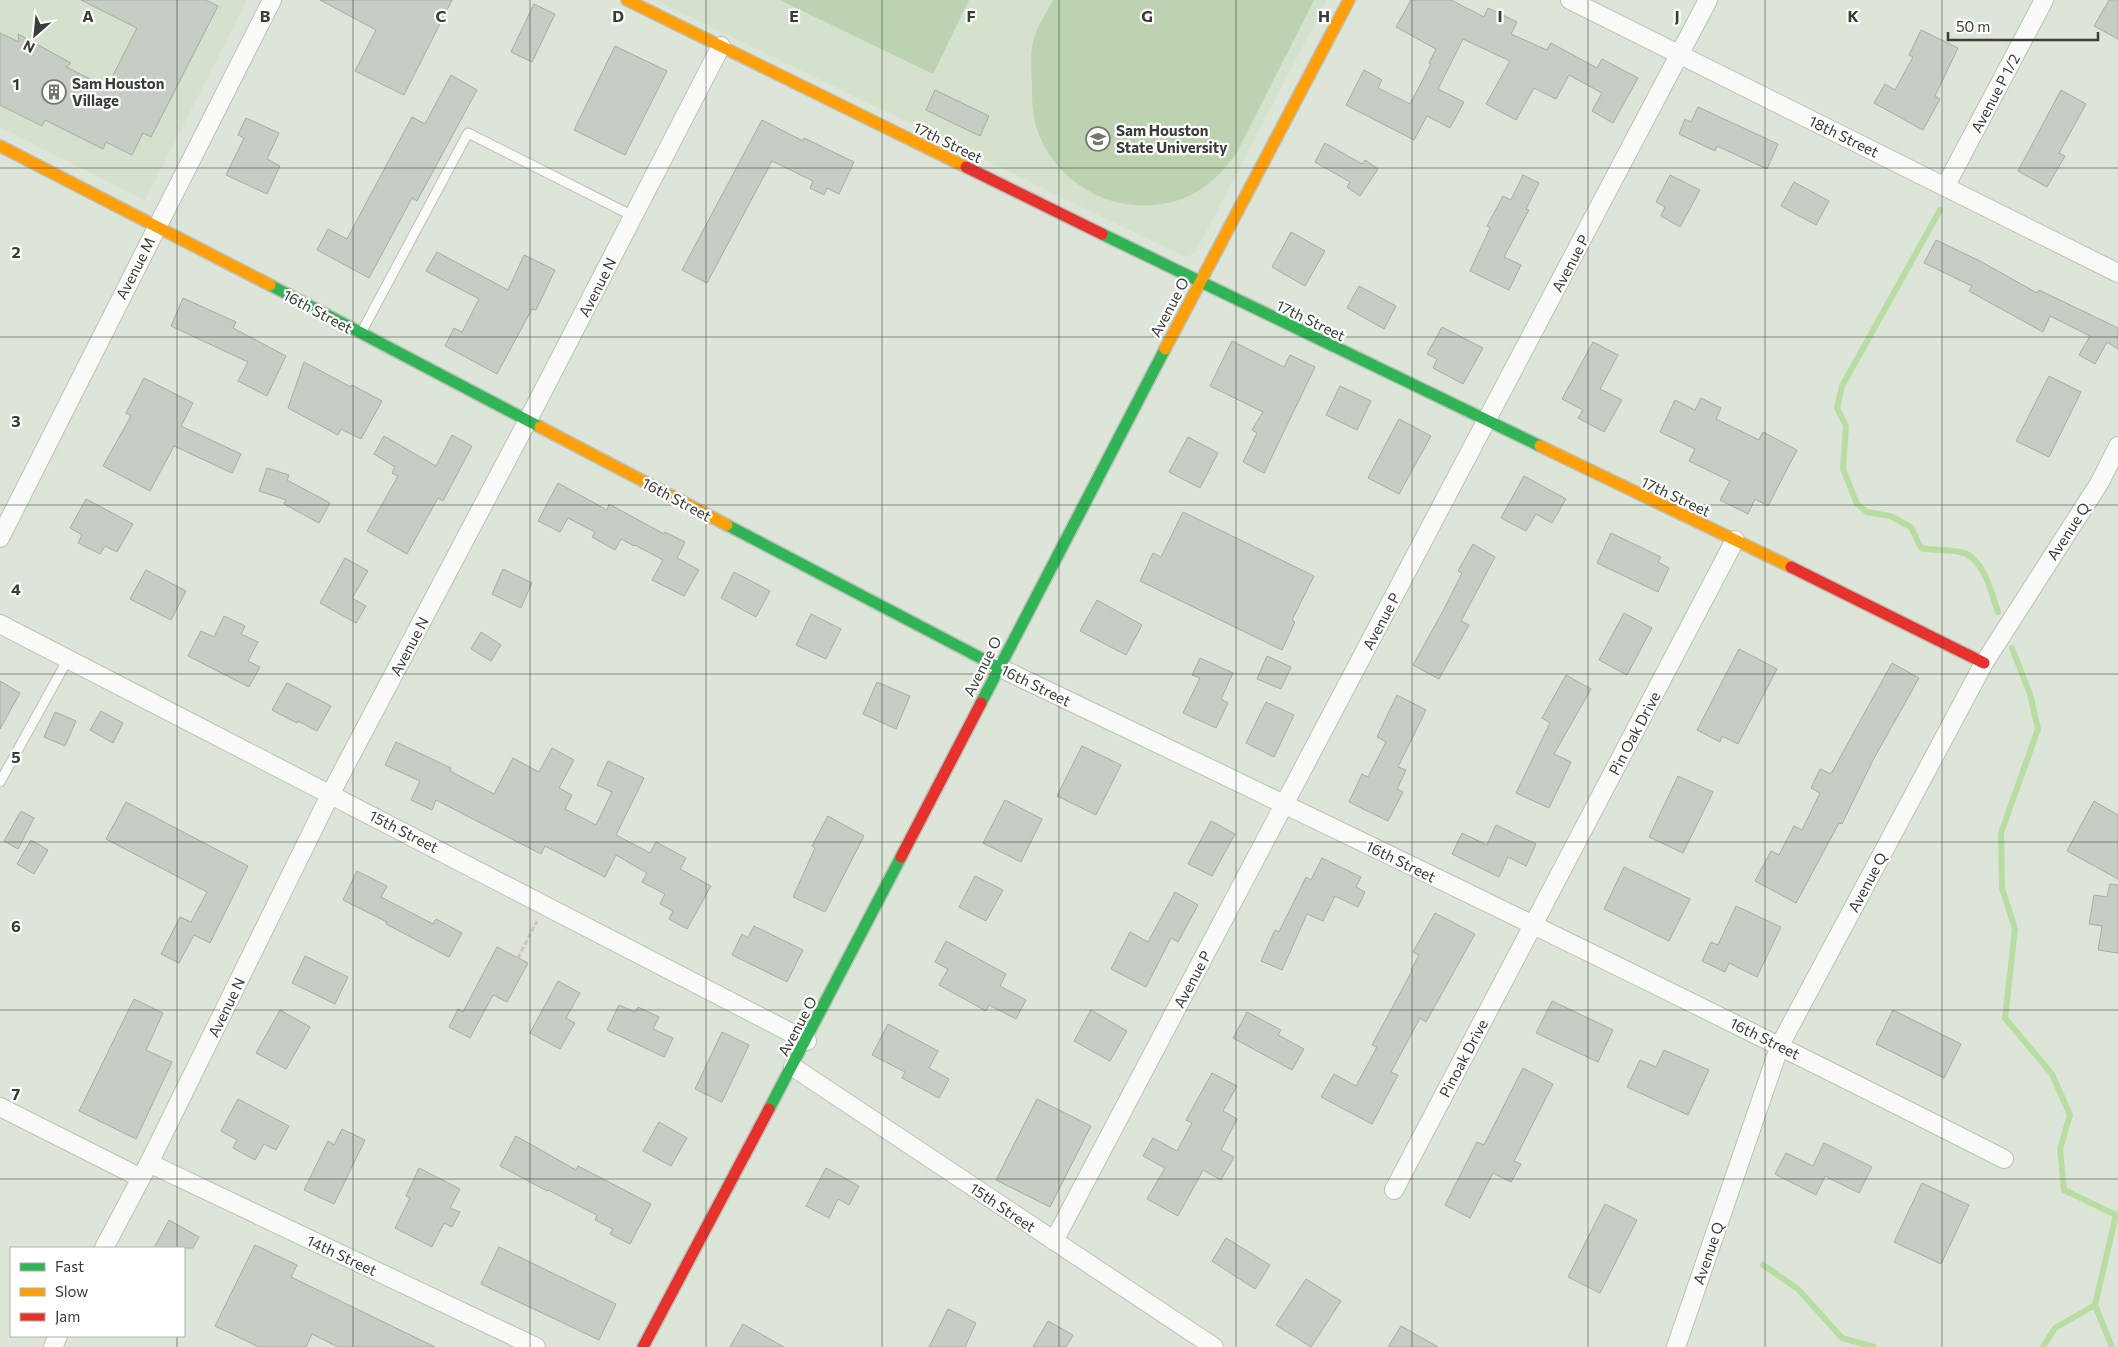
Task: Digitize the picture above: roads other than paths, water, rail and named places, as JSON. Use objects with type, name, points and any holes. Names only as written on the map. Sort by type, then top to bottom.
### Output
[{"type":"street","name":"Avenue M","points":[[0,538],[272,0]]},
{"type":"street","name":"17th Street","points":[[627,0],[1199,282],[1486,422],[1735,540],[1984,663]]},
{"type":"street","name":"Avenue O","points":[[643,1347],[793,1067],[998,667],[1349,0]]},
{"type":"street","name":"18th Street","points":[[1570,0],[2118,273]]},
{"type":"street","name":"Avenue P","points":[[1054,1241],[1708,0]]},
{"type":"street","name":"Avenue P 1/2","points":[[1945,187],[2044,0]]},
{"type":"street","name":"Avenue N","points":[[105,1247],[145,1170],[332,794],[721,46]]},
{"type":"street","name":"16th Street","points":[[0,146],[157,226],[998,667],[1285,804],[1780,1045],[2004,1160]]},
{"type":"street","name":"Avenue Q","points":[[1676,1347],[1780,1045],[1984,663],[2100,482],[2118,446]]},
{"type":"street","name":"Pin Oak Drive","points":[[1533,925],[1735,540]]},
{"type":"street","name":"15th Street","points":[[0,624],[807,1040]]},
{"type":"street","name":"Pinoak Drive","points":[[1394,1190],[1533,925]]},
{"type":"street","name":"15th Street","points":[[793,1067],[1214,1347]]},
{"type":"street","name":"14th Street","points":[[0,1107],[145,1170],[536,1347]]},
{"type":"lane","points":[[361,333],[468,133],[633,216]]},
{"type":"lane","points":[[0,782],[68,658]]},
{"type":"waterway","points":[[1940,210],[1842,386],[1837,408],[1846,426],[1843,469],[1857,504],[1867,512],[1890,516],[1911,527],[1921,548],[1964,553],[1977,562],[1990,587],[1998,612]]},
{"type":"waterway","points":[[2012,648],[2030,694],[2038,729],[2001,833],[2002,888],[2015,929],[2005,1018],[2052,1074],[2070,1115],[2060,1149],[2064,1190],[2116,1215],[2095,1305]]},
{"type":"waterway","points":[[1763,1265],[1798,1289],[1842,1338],[1874,1347]]},
{"type":"waterway","points":[[2043,1347],[2055,1328],[2095,1305],[2112,1347]]},
{"type":"place","name":"Sam Houston Village","points":[[54,92]]},
{"type":"place","name":"Sam Houston State University","points":[[1098,139]]}]
